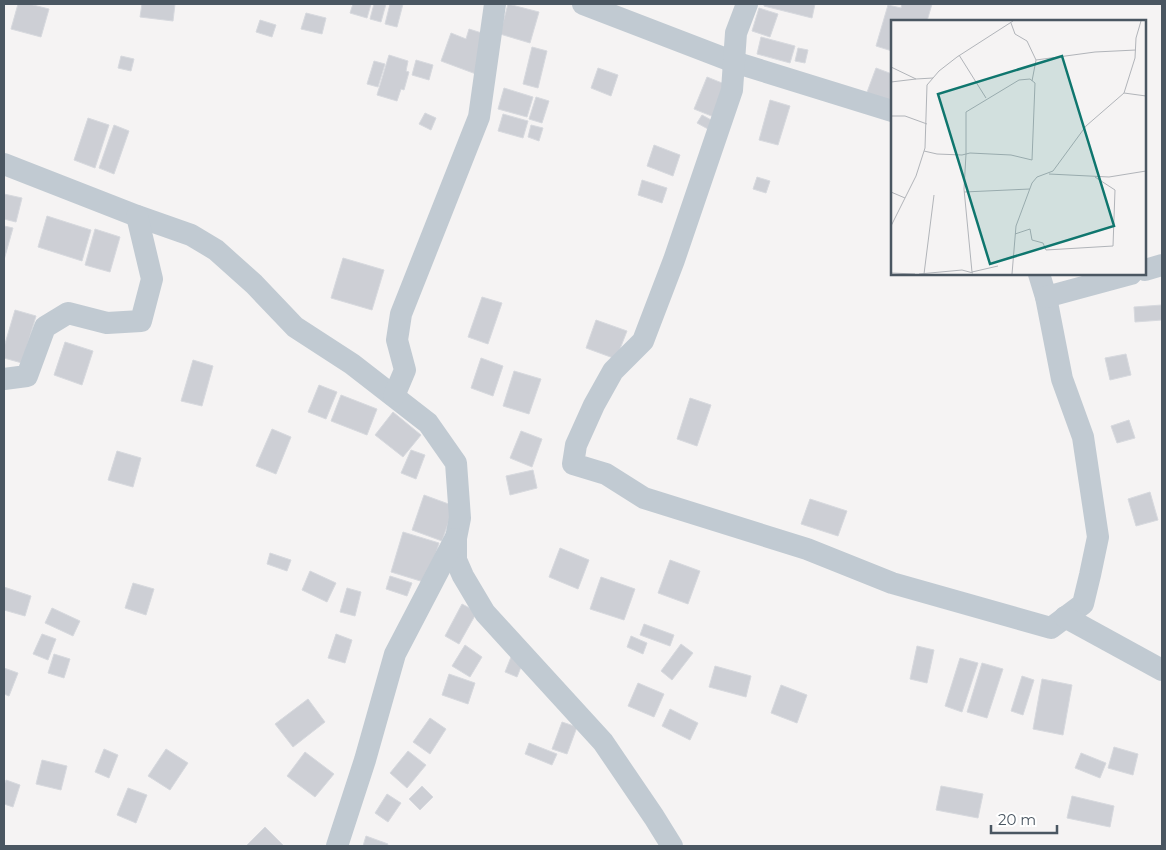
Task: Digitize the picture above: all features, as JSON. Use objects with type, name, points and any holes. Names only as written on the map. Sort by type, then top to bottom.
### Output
[{"type":"street","points":[[394,396],[406,370],[397,340],[401,314],[479,117],[495,4]]},
{"type":"street","points":[[583,4],[734,62],[891,111]]},
{"type":"street","points":[[747,4],[736,33],[732,90],[674,260],[643,341],[613,371],[594,405],[576,445],[573,464],[606,474],[644,498],[807,549],[892,583],[1051,628],[1083,604],[1098,537],[1083,437],[1062,378],[1046,296],[1039,275]]},
{"type":"street","points":[[4,164],[191,235],[216,250],[254,284],[295,327],[352,364],[428,423],[456,464],[460,518],[456,538],[456,560],[463,576],[485,613],[603,742],[672,846]]},
{"type":"street","points":[[4,379],[27,376],[45,327],[68,313],[107,323],[141,321],[152,279],[137,216]]},
{"type":"street","points":[[1146,270],[1162,266]]},
{"type":"street","points":[[1046,296],[1127,275]]},
{"type":"street","points":[[337,846],[366,760],[395,654],[456,538]]},
{"type":"street","points":[[1065,618],[1162,670]]},
{"type":"street","points":[[318,846],[344,824]]},
{"type":"building","points":[[18,4],[29,4],[49,9],[41,37],[11,29]]},
{"type":"building","points":[[142,4],[175,4],[173,21],[140,17]]},
{"type":"building","points":[[353,4],[371,4],[367,18],[350,13]]},
{"type":"building","points":[[374,4],[386,4],[381,22],[370,19]]},
{"type":"building","points":[[390,4],[403,4],[397,27],[385,24]]},
{"type":"building","points":[[508,4],[539,12],[530,43],[500,34]]},
{"type":"building","points":[[764,4],[815,4],[812,18],[764,6]]},
{"type":"building","points":[[902,4],[932,4],[927,20],[891,20],[891,51],[876,46],[888,5],[901,8]]},
{"type":"building","points":[[759,8],[778,14],[770,37],[752,31]]},
{"type":"building","points":[[306,13],[326,18],[322,34],[301,29]]},
{"type":"building","points":[[260,20],[276,25],[272,37],[256,32]]},
{"type":"building","points":[[469,29],[488,35],[484,77],[441,61],[451,33],[466,39]]},
{"type":"building","points":[[761,37],[795,46],[790,63],[757,54]]},
{"type":"building","points":[[532,47],[547,51],[538,88],[523,84]]},
{"type":"building","points":[[798,48],[808,50],[805,63],[795,61]]},
{"type":"building","points":[[389,55],[408,61],[406,71],[409,72],[404,90],[401,89],[397,101],[377,95]]},
{"type":"building","points":[[121,56],[134,59],[131,71],[118,68]]},
{"type":"building","points":[[416,60],[433,65],[429,80],[412,75]]},
{"type":"building","points":[[374,61],[385,64],[378,87],[367,84]]},
{"type":"building","points":[[598,68],[618,75],[611,96],[591,88]]},
{"type":"building","points":[[876,68],[891,74],[891,105],[866,95]]},
{"type":"building","points":[[707,77],[727,85],[714,117],[694,109]]},
{"type":"building","points":[[504,88],[533,97],[527,117],[498,109]]},
{"type":"building","points":[[536,97],[549,101],[542,123],[529,119]]},
{"type":"building","points":[[770,100],[790,106],[778,145],[759,140]]},
{"type":"building","points":[[425,113],[436,118],[431,130],[419,124]]},
{"type":"building","points":[[503,114],[528,121],[523,138],[498,131]]},
{"type":"building","points":[[702,115],[713,121],[708,129],[697,123]]},
{"type":"building","points":[[88,118],[109,125],[95,168],[74,160]]},
{"type":"building","points":[[114,125],[129,131],[114,174],[99,168]]},
{"type":"building","points":[[531,125],[543,128],[539,141],[528,137]]},
{"type":"building","points":[[654,145],[680,155],[673,176],[647,166]]},
{"type":"building","points":[[757,177],[770,181],[766,193],[753,189]]},
{"type":"building","points":[[642,180],[667,188],[662,203],[638,195]]},
{"type":"building","points":[[4,194],[22,198],[16,222],[4,219]]},
{"type":"building","points":[[47,216],[91,230],[82,261],[38,247]]},
{"type":"building","points":[[4,226],[13,228],[4,260]]},
{"type":"building","points":[[95,229],[120,237],[110,272],[85,265]]},
{"type":"building","points":[[343,258],[384,270],[372,310],[331,298]]},
{"type":"building","points":[[482,297],[502,303],[488,344],[468,337]]},
{"type":"building","points":[[1162,305],[1162,320],[1135,322],[1134,307]]},
{"type":"building","points":[[15,310],[36,316],[22,363],[4,358],[4,347]]},
{"type":"building","points":[[596,320],[627,331],[616,359],[586,348]]},
{"type":"building","points":[[65,342],[93,351],[82,385],[54,375]]},
{"type":"building","points":[[1126,354],[1131,375],[1110,380],[1105,358]]},
{"type":"building","points":[[481,358],[503,366],[493,396],[471,388]]},
{"type":"building","points":[[193,360],[213,366],[202,406],[181,401]]},
{"type":"building","points":[[514,371],[541,379],[529,414],[503,406]]},
{"type":"building","points":[[319,385],[337,392],[326,419],[308,412]]},
{"type":"building","points":[[341,395],[377,409],[367,435],[331,421]]},
{"type":"building","points":[[690,398],[711,405],[697,446],[677,439]]},
{"type":"building","points":[[393,412],[421,435],[403,457],[375,435]]},
{"type":"building","points":[[1129,420],[1135,438],[1117,443],[1111,426]]},
{"type":"building","points":[[272,429],[291,437],[276,474],[256,466]]},
{"type":"building","points":[[521,431],[542,439],[532,467],[510,458]]},
{"type":"building","points":[[411,450],[425,455],[416,479],[401,473]]},
{"type":"building","points":[[117,451],[141,458],[133,487],[108,480]]},
{"type":"building","points":[[533,470],[537,488],[510,495],[506,476]]},
{"type":"building","points":[[1150,492],[1158,520],[1136,526],[1128,499]]},
{"type":"building","points":[[424,495],[454,506],[442,541],[412,530]]},
{"type":"building","points":[[810,499],[847,511],[838,536],[801,524]]},
{"type":"building","points":[[403,532],[439,543],[427,583],[391,572]]},
{"type":"building","points":[[560,548],[589,560],[578,589],[549,577]]},
{"type":"building","points":[[270,553],[291,560],[287,571],[267,564]]},
{"type":"building","points":[[670,560],[700,571],[688,604],[658,593]]},
{"type":"building","points":[[310,571],[336,583],[327,602],[302,590]]},
{"type":"building","points":[[390,576],[412,583],[407,596],[386,589]]},
{"type":"building","points":[[601,577],[635,589],[624,620],[590,609]]},
{"type":"building","points":[[133,583],[154,589],[146,615],[125,608]]},
{"type":"building","points":[[4,587],[31,596],[25,616],[4,610]]},
{"type":"building","points":[[347,588],[361,592],[355,616],[340,612]]},
{"type":"building","points":[[462,604],[477,612],[459,644],[445,636]]},
{"type":"building","points":[[52,608],[80,621],[73,636],[45,623]]},
{"type":"building","points":[[644,624],[674,635],[670,646],[640,635]]},
{"type":"building","points":[[42,634],[56,639],[48,660],[33,654]]},
{"type":"building","points":[[336,634],[352,640],[345,663],[328,658]]},
{"type":"building","points":[[631,636],[647,643],[643,654],[627,647]]},
{"type":"building","points":[[681,644],[693,653],[672,680],[661,671]]},
{"type":"building","points":[[465,645],[482,657],[470,677],[452,666]]},
{"type":"building","points":[[917,646],[934,650],[927,683],[910,679]]},
{"type":"building","points":[[54,654],[70,659],[64,678],[48,673]]},
{"type":"building","points":[[511,657],[523,662],[517,677],[505,672]]},
{"type":"building","points":[[960,658],[978,663],[962,712],[945,706]]},
{"type":"building","points":[[982,663],[1003,669],[987,718],[967,712]]},
{"type":"building","points":[[715,666],[751,676],[746,697],[709,687]]},
{"type":"building","points":[[4,668],[18,673],[9,696],[4,694]]},
{"type":"building","points":[[449,674],[475,683],[468,704],[442,695]]},
{"type":"building","points":[[1022,676],[1034,680],[1023,715],[1011,711]]},
{"type":"building","points":[[1042,679],[1072,685],[1063,735],[1033,729]]},
{"type":"building","points":[[638,683],[664,694],[654,717],[628,706]]},
{"type":"building","points":[[781,685],[807,695],[797,723],[771,713]]},
{"type":"building","points":[[308,699],[325,722],[293,747],[275,724]]},
{"type":"building","points":[[670,709],[698,723],[690,740],[662,726]]},
{"type":"building","points":[[430,718],[446,729],[430,754],[413,742]]},
{"type":"building","points":[[562,722],[577,727],[567,754],[552,749]]},
{"type":"building","points":[[529,743],[557,754],[552,765],[525,754]]},
{"type":"building","points":[[1114,747],[1138,754],[1133,775],[1108,768]]},
{"type":"building","points":[[104,749],[118,755],[109,778],[95,772]]},
{"type":"building","points":[[166,749],[188,763],[170,790],[148,776]]},
{"type":"building","points":[[408,751],[426,765],[407,788],[390,773]]},
{"type":"building","points":[[305,752],[334,774],[315,797],[287,776]]},
{"type":"building","points":[[1081,753],[1106,763],[1100,778],[1075,768]]},
{"type":"building","points":[[42,760],[67,766],[61,790],[36,784]]},
{"type":"building","points":[[6,780],[20,785],[13,807],[4,804],[4,785]]},
{"type":"building","points":[[422,786],[433,797],[420,810],[409,799]]},
{"type":"building","points":[[941,786],[983,794],[978,818],[936,810]]},
{"type":"building","points":[[128,788],[147,795],[136,823],[117,815]]},
{"type":"building","points":[[387,794],[401,803],[388,822],[375,813]]},
{"type":"building","points":[[1072,796],[1114,806],[1110,827],[1067,818]]},
{"type":"building","points":[[265,827],[284,846],[246,846]]},
{"type":"building","points":[[366,836],[388,844],[387,846],[363,846]]}]
